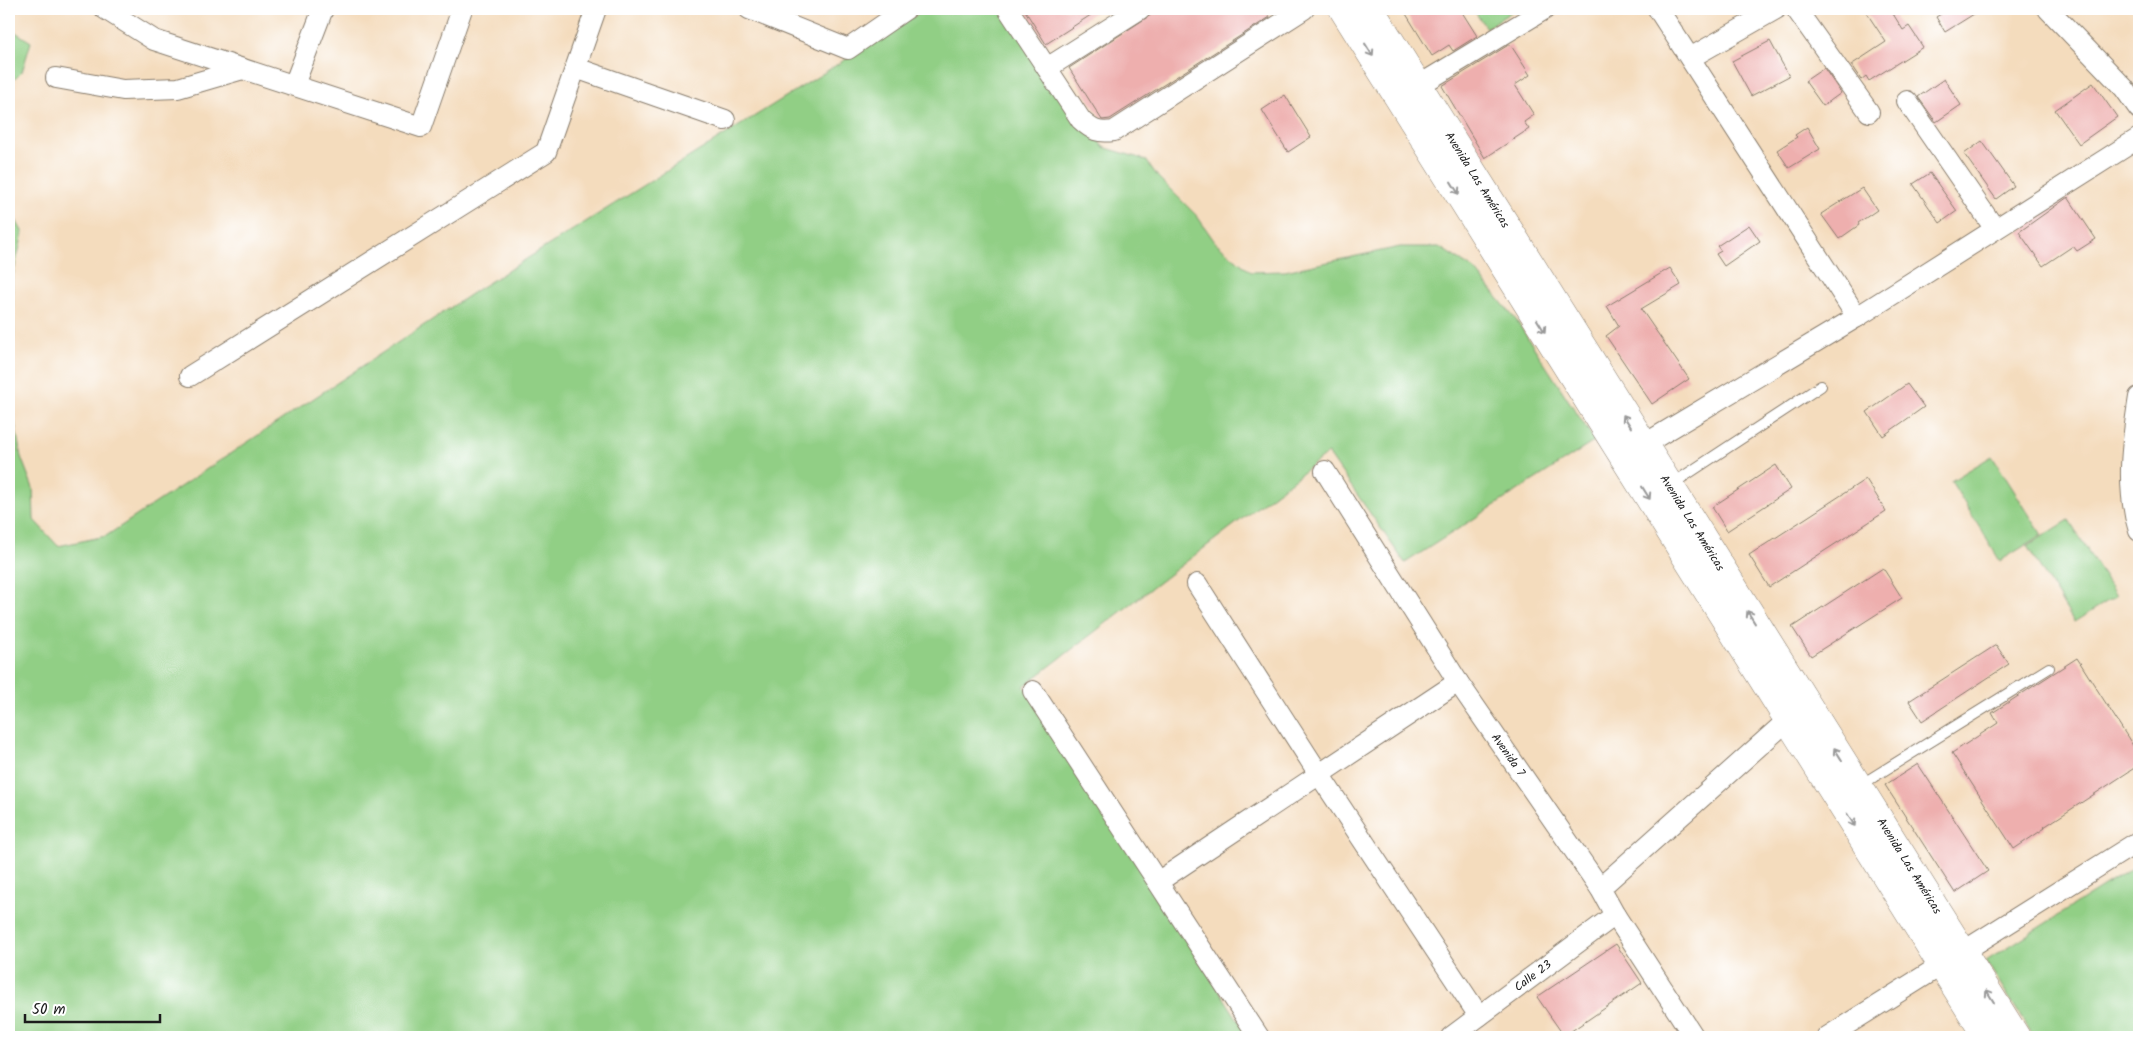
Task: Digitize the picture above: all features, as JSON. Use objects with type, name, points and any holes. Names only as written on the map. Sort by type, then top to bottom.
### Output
[{"type":"main road","name":"Avenida Las Américas","points":[[1343,9],[1633,451],[1669,486],[1859,786],[1952,957],[1987,1037]]},
{"type":"main road","name":"Avenida Las Américas","points":[[1370,9],[1418,86],[1633,451],[1788,720],[1952,957],[2016,1037]]},
{"type":"street","points":[[294,85],[323,9]]},
{"type":"street","points":[[109,10],[154,40],[421,127],[462,9]]},
{"type":"street","points":[[190,376],[546,152],[596,9]]},
{"type":"street","points":[[749,9],[848,49],[906,9]]},
{"type":"street","points":[[1008,9],[1081,120],[1092,130],[1104,132],[1114,131],[1304,9]]},
{"type":"street","points":[[1047,68],[1140,9]]},
{"type":"street","points":[[1418,86],[1545,9]]},
{"type":"street","points":[[1658,9],[1857,317]]},
{"type":"street","points":[[1690,58],[1776,9]]},
{"type":"street","points":[[1796,9],[1869,112]]},
{"type":"street","points":[[2048,9],[2124,88],[2139,109]]},
{"type":"street","points":[[576,68],[726,120]]},
{"type":"street","points":[[56,78],[123,90],[178,88],[243,69]]},
{"type":"street","points":[[1907,101],[1995,229]]},
{"type":"street","points":[[1633,451],[1857,317],[2139,138]]},
{"type":"street","points":[[2139,403],[2133,437],[2131,490],[2139,531]]},
{"type":"street","name":"Avenida 7","points":[[1325,471],[1458,682],[1600,888],[1687,1035]]},
{"type":"street","points":[[1197,584],[1319,774],[1479,1016]]},
{"type":"street","points":[[1159,881],[1458,682]]},
{"type":"street","points":[[1033,691],[1260,1037]]},
{"type":"street","points":[[1600,888],[1788,720]]},
{"type":"street","points":[[1827,1037],[2139,841]]},
{"type":"street","name":"Calle 23","points":[[1451,1037],[1615,915]]},
{"type":"lane","points":[[1669,486],[1821,386]]},
{"type":"lane","points":[[1859,786],[2049,668]]},
{"type":"green space","points":[[926,9],[1007,9],[1103,147],[1146,160],[1158,177],[1197,216],[1215,242],[1251,272],[1285,271],[1400,247],[1439,247],[1475,270],[1516,320],[1595,441],[1405,563],[1328,453],[1024,686],[1249,1037],[9,1037],[9,207],[23,233],[12,280],[14,332],[13,412],[21,457],[33,488],[34,520],[58,546],[106,536],[480,288]]},
{"type":"green space","points":[[1473,9],[1516,9],[1486,28]]},
{"type":"green space","points":[[9,28],[31,42],[22,72],[9,85]]},
{"type":"green space","points":[[1992,456],[2042,535],[2000,561],[1951,481]]},
{"type":"green space","points":[[2069,520],[2116,596],[2074,622],[2027,546]]},
{"type":"green space","points":[[2139,864],[2139,1037],[2034,1037],[1986,961]]},
{"type":"building","points":[[1024,9],[1100,9],[1046,44]]},
{"type":"building","points":[[1160,9],[1265,9],[1270,17],[1110,119],[1102,120],[1069,68]]},
{"type":"building","points":[[1403,9],[1460,9],[1477,36],[1453,51],[1449,45],[1432,56]]},
{"type":"building","points":[[1864,9],[1890,9],[1903,30],[1909,26],[1923,47],[1869,81],[1866,76],[1861,80],[1851,65],[1886,42]]},
{"type":"building","points":[[1949,9],[1982,9],[1945,32],[1936,17]]},
{"type":"building","points":[[1770,41],[1789,76],[1751,96],[1732,61]]},
{"type":"building","points":[[1510,44],[1530,75],[1515,85],[1534,115],[1524,122],[1529,129],[1485,158],[1442,86]]},
{"type":"building","points":[[1824,68],[1841,93],[1823,106],[1805,81]]},
{"type":"building","points":[[1944,79],[1961,105],[1936,122],[1918,97]]},
{"type":"building","points":[[2093,83],[2117,117],[2079,144],[2055,110]]},
{"type":"building","points":[[1285,95],[1311,137],[1288,152],[1262,110]]},
{"type":"building","points":[[1807,127],[1820,149],[1789,168],[1777,150],[1797,137],[1795,135]]},
{"type":"building","points":[[1982,141],[2014,186],[1996,199],[1964,154]]},
{"type":"building","points":[[1930,173],[1957,211],[1940,223],[1913,184]]},
{"type":"building","points":[[1862,188],[1877,210],[1839,239],[1821,214]]},
{"type":"building","points":[[2068,197],[2096,239],[2077,251],[2073,246],[2043,266],[2019,232]]},
{"type":"building","points":[[1749,225],[1760,241],[1724,266],[1716,254],[1721,251],[1717,246]]},
{"type":"building","points":[[1670,268],[1681,285],[1641,309],[1689,379],[1652,404],[1606,336],[1619,326],[1607,306]]},
{"type":"building","points":[[1907,384],[1924,407],[1883,436],[1867,412]]},
{"type":"building","points":[[1776,465],[1791,489],[1727,531],[1712,507]]},
{"type":"building","points":[[1866,479],[1886,511],[1769,587],[1749,555]]},
{"type":"building","points":[[1883,568],[1902,598],[1811,656],[1792,627]]},
{"type":"building","points":[[1996,645],[2009,664],[1922,721],[1909,701]]},
{"type":"building","points":[[2077,658],[2139,755],[2139,765],[2044,827],[2014,849],[1952,753],[1998,723],[1992,713]]},
{"type":"building","points":[[1918,764],[1988,871],[1955,893],[1885,785]]},
{"type":"building","points":[[1616,944],[1642,983],[1564,1036],[1537,997]]}]
